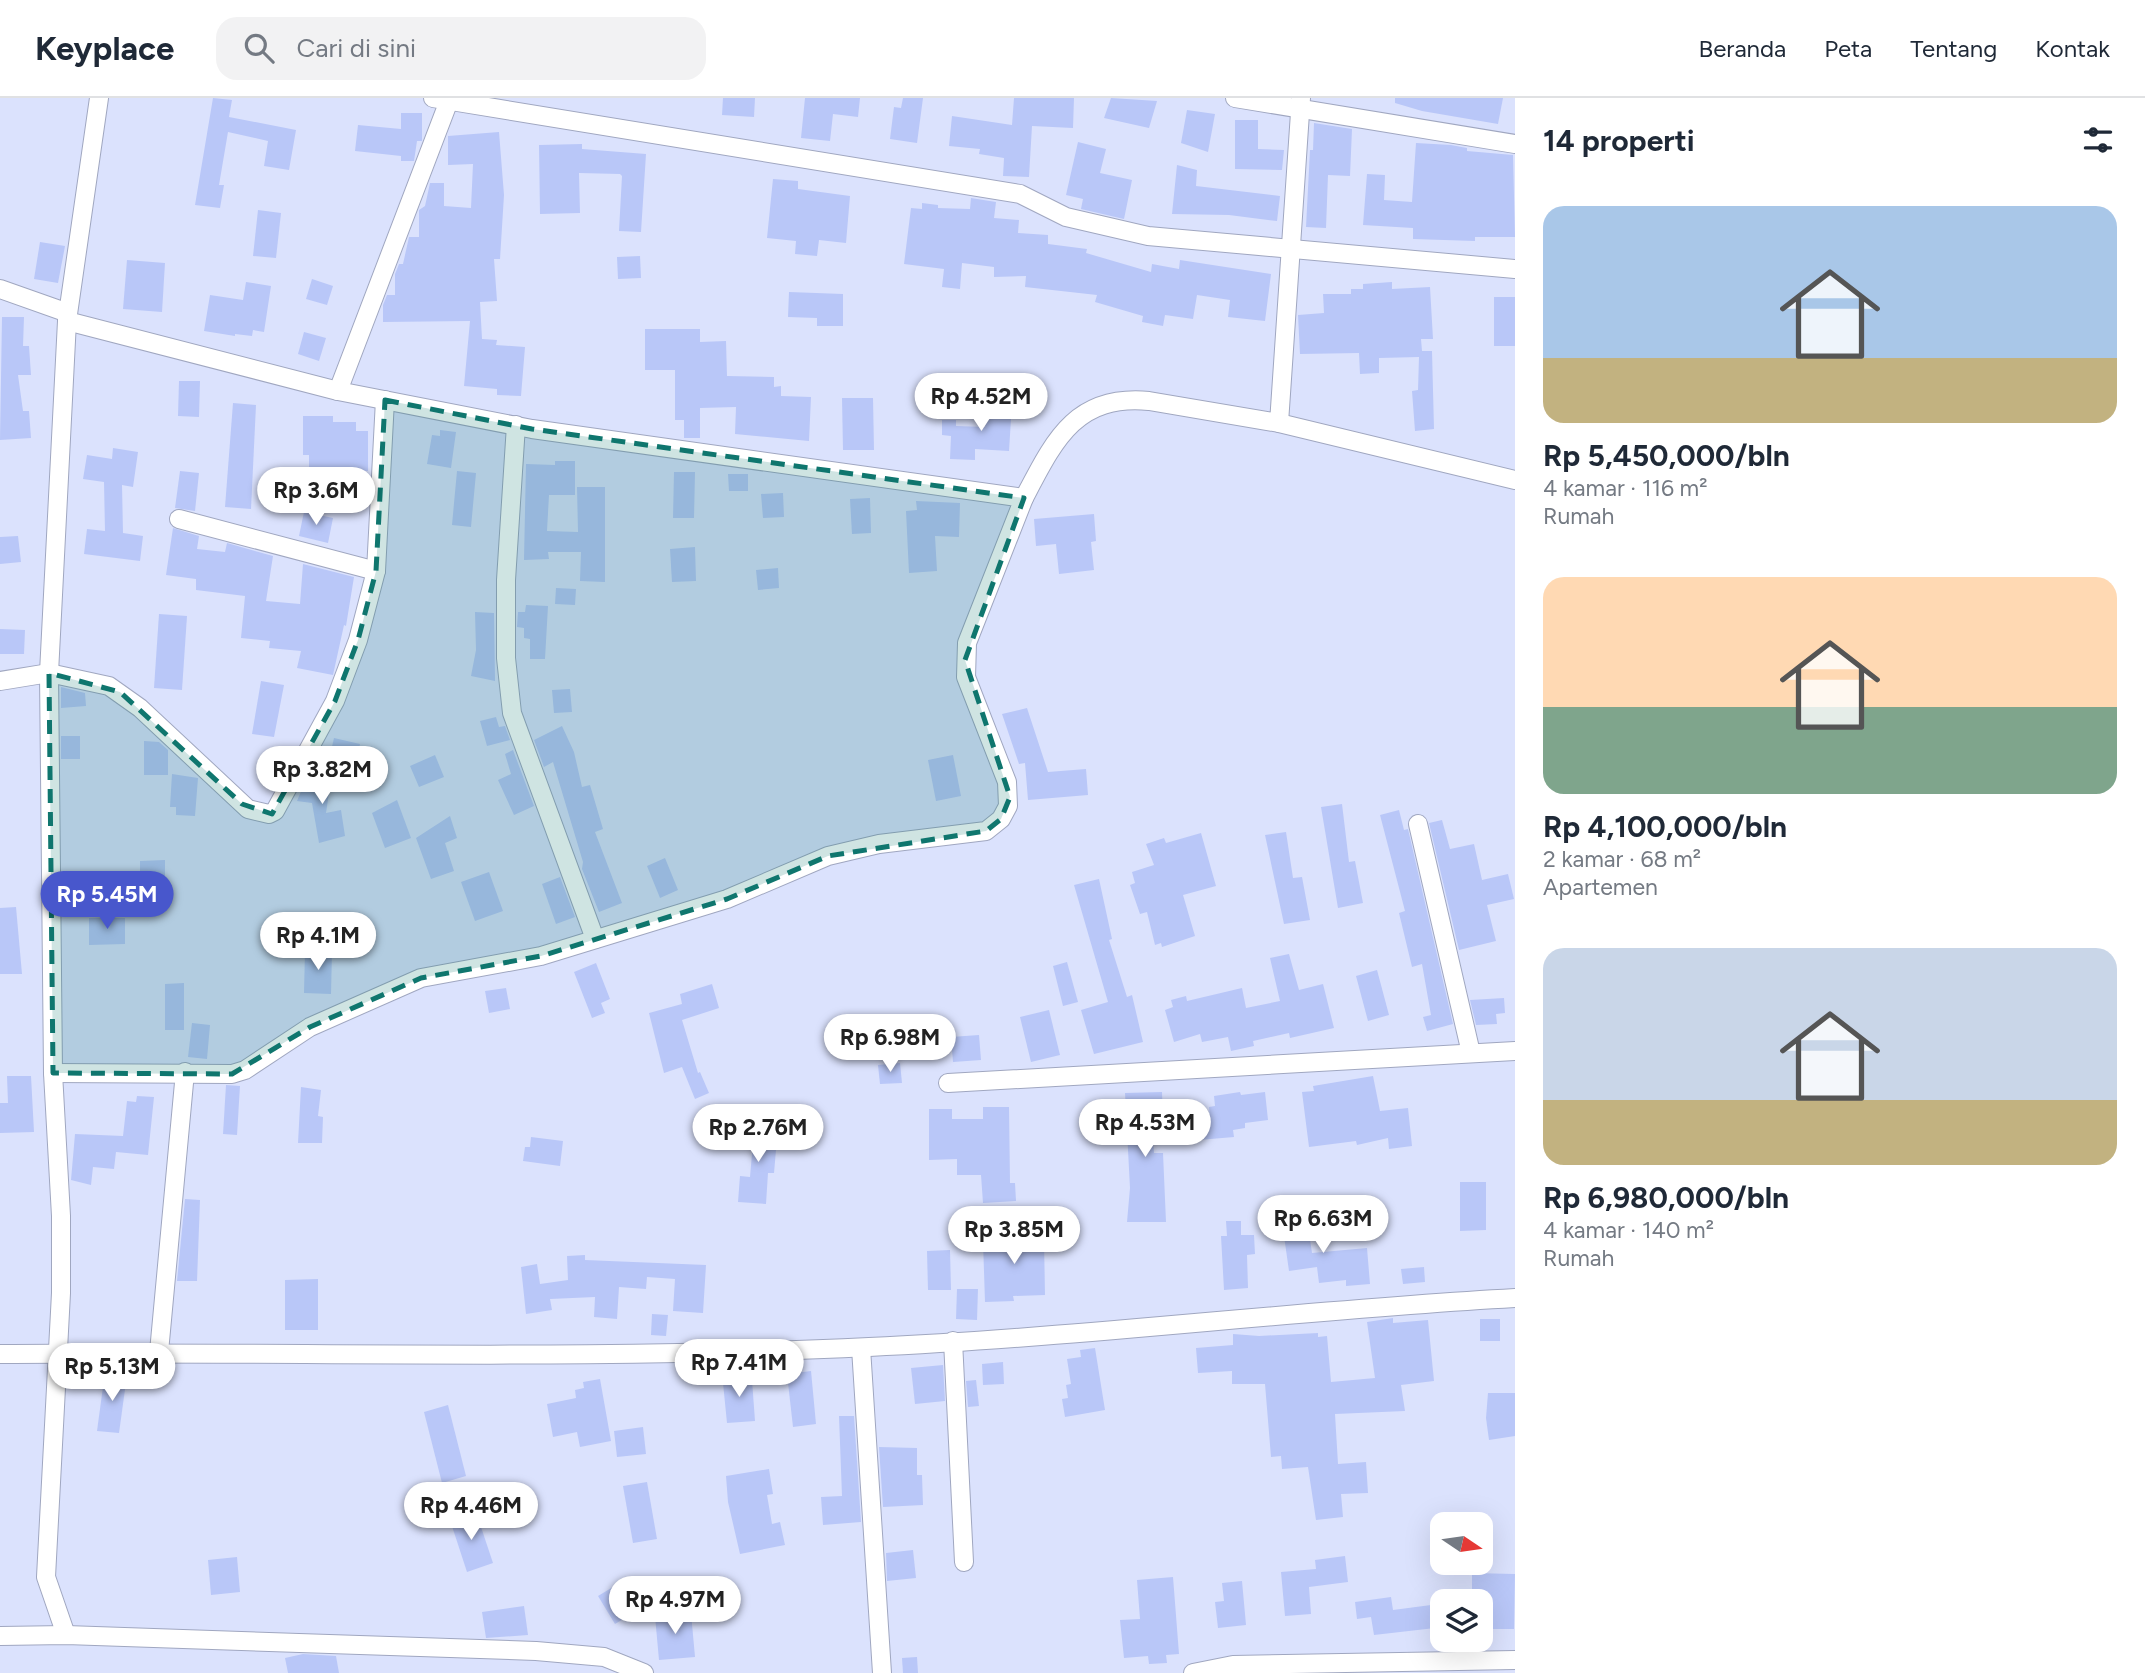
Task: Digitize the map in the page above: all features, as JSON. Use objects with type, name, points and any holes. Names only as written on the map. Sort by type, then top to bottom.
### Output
[{"type":"street","points":[[66,1635],[46,1577],[61,1216],[53,1073],[49,673],[67,317],[99,98]]},
{"type":"street","points":[[1235,98],[1300,102],[1515,144]]},
{"type":"street","points":[[338,391],[444,99],[1020,194],[1066,217],[1112,230],[1515,269]]},
{"type":"street","points":[[1279,423],[1300,102]]},
{"type":"street","points":[[0,289],[67,317],[338,391],[516,425],[1024,498]]},
{"type":"street","points":[[53,1073],[186,1072],[219,1075],[245,1070],[310,1027],[421,978],[541,956],[727,899],[828,856],[879,844],[986,831],[1001,820],[1008,806],[1007,782],[966,677],[967,643],[1024,498],[1066,426],[1082,414],[1104,404],[1130,399],[1149,401],[1279,423],[1515,480]]},
{"type":"street","points":[[0,681],[49,673],[99,683],[120,692],[184,747],[242,804],[269,814],[282,802],[335,701],[358,640],[376,571],[385,400]]},
{"type":"street","points":[[516,425],[506,580],[506,658],[512,713],[595,939]]},
{"type":"street","points":[[179,519],[376,571]]},
{"type":"street","points":[[1418,824],[1471,1054]]},
{"type":"street","points":[[948,1083],[1515,1051]]},
{"type":"street","points":[[159,1352],[186,1072]]},
{"type":"street","points":[[0,1354],[523,1354],[861,1348],[1515,1298]]},
{"type":"street","points":[[953,1341],[964,1562]]},
{"type":"street","points":[[861,1348],[882,1673]]},
{"type":"street","points":[[0,1636],[66,1635],[536,1651],[604,1657],[644,1673]]},
{"type":"street","points":[[1193,1673],[1233,1665],[1515,1660]]},
{"type":"highlighted area","points":[[385,400],[532,429],[1024,498],[965,660],[1010,797],[1001,819],[986,831],[828,856],[727,899],[541,956],[421,978],[310,1027],[232,1074],[53,1073],[49,673],[120,692],[242,804],[272,814],[335,701],[358,640],[376,571]]},
{"type":"building","points":[[213,98],[232,100],[229,117],[296,130],[289,170],[264,166],[268,141],[228,132],[219,185],[224,185],[220,208],[195,205]]},
{"type":"building","points":[[723,98],[755,98],[754,117],[722,115]]},
{"type":"building","points":[[805,98],[860,98],[858,117],[833,114],[830,141],[801,138]]},
{"type":"building","points":[[903,98],[923,98],[917,143],[890,139],[894,107],[901,108]]},
{"type":"building","points":[[1014,98],[1074,98],[1073,128],[1032,126],[1029,177],[1003,176],[1004,158],[979,154],[980,149],[949,146],[952,116],[1012,125]]},
{"type":"building","points":[[1111,98],[1157,101],[1149,128],[1104,118]]},
{"type":"building","points":[[1395,98],[1503,98],[1498,124],[1422,111],[1395,103]]},
{"type":"building","points":[[1187,110],[1215,114],[1208,152],[1181,143]]},
{"type":"building","points":[[401,113],[422,113],[422,141],[417,141],[414,161],[401,161],[401,156],[355,151],[358,125],[401,129]]},
{"type":"building","points":[[1235,120],[1258,120],[1258,149],[1284,150],[1282,170],[1235,169]]},
{"type":"building","points":[[1314,123],[1352,129],[1350,176],[1328,175],[1326,228],[1306,227]]},
{"type":"building","points":[[499,132],[504,195],[500,259],[494,259],[497,301],[480,302],[482,339],[497,340],[496,345],[525,347],[521,396],[497,395],[497,389],[464,386],[470,321],[383,322],[383,305],[387,295],[395,295],[395,274],[399,264],[403,264],[409,237],[419,237],[419,210],[425,206],[430,183],[444,183],[444,206],[471,208],[473,164],[448,165],[448,136]]},
{"type":"building","points":[[1078,142],[1106,149],[1100,173],[1132,180],[1124,219],[1081,209],[1083,199],[1066,195]]},
{"type":"building","points":[[1416,143],[1451,145],[1467,148],[1467,151],[1513,155],[1515,237],[1475,237],[1475,241],[1413,239],[1413,228],[1363,225],[1367,174],[1385,175],[1384,200],[1412,202]]},
{"type":"building","points":[[582,144],[582,149],[646,154],[641,232],[619,231],[620,174],[579,173],[580,213],[540,214],[539,145]]},
{"type":"building","points":[[1177,165],[1197,170],[1196,186],[1280,196],[1277,221],[1229,215],[1172,214]]},
{"type":"building","points":[[773,179],[798,181],[798,189],[850,196],[846,243],[819,240],[817,256],[795,254],[796,241],[767,238]]},
{"type":"building","points":[[971,198],[996,202],[994,218],[1019,220],[1018,233],[1048,235],[1048,244],[1087,249],[1086,253],[1151,272],[1152,264],[1179,269],[1180,260],[1271,274],[1265,321],[1228,317],[1230,300],[1197,295],[1193,319],[1165,315],[1163,326],[1142,322],[1143,316],[1095,302],[1097,295],[1025,287],[1026,276],[994,277],[994,267],[962,263],[960,289],[942,287],[944,269],[904,264],[911,208],[922,209],[922,203],[938,205],[938,208],[970,209]]},
{"type":"building","points":[[258,210],[281,213],[276,258],[253,256]]},
{"type":"building","points":[[40,242],[65,246],[58,283],[34,279]]},
{"type":"building","points":[[640,256],[641,278],[618,279],[617,257]]},
{"type":"building","points":[[127,260],[165,263],[162,312],[123,309]]},
{"type":"building","points":[[312,279],[333,286],[327,305],[306,299]]},
{"type":"building","points":[[246,282],[271,286],[264,332],[253,330],[252,336],[235,336],[204,331],[210,295],[243,300]]},
{"type":"building","points":[[1392,282],[1392,289],[1430,287],[1433,339],[1421,339],[1422,351],[1432,351],[1434,429],[1415,431],[1412,391],[1418,390],[1419,357],[1379,358],[1379,373],[1360,374],[1359,353],[1300,354],[1298,315],[1324,313],[1323,294],[1351,294],[1351,289],[1363,289],[1363,284]]},
{"type":"building","points":[[789,292],[843,294],[843,326],[817,326],[817,318],[788,317]]},
{"type":"building","points":[[1494,297],[1515,297],[1515,346],[1494,346]]},
{"type":"building","points":[[2,317],[24,317],[23,346],[29,346],[31,375],[18,375],[23,411],[29,411],[31,438],[0,440]]},
{"type":"building","points":[[645,329],[700,329],[700,342],[726,341],[727,376],[774,377],[774,387],[781,386],[781,396],[811,397],[809,441],[735,434],[736,407],[700,408],[700,438],[684,438],[684,420],[675,420],[675,370],[645,370]]},
{"type":"building","points":[[304,332],[326,338],[319,361],[298,354]]},
{"type":"building","points":[[179,381],[200,381],[199,417],[178,416]]},
{"type":"building","points":[[842,398],[873,398],[874,450],[843,450]]},
{"type":"building","points":[[986,402],[1012,403],[1009,451],[975,449],[975,460],[950,459],[951,436],[942,435],[942,420],[956,420],[956,426],[985,427]]},
{"type":"building","points":[[233,403],[256,405],[251,509],[225,507]]},
{"type":"building","points":[[303,416],[333,416],[333,422],[356,422],[356,431],[368,431],[368,471],[309,470],[309,455],[303,455]]},
{"type":"building","points":[[440,430],[456,432],[451,468],[427,464],[432,435],[440,436]]},
{"type":"building","points":[[113,448],[138,452],[133,487],[122,485],[123,533],[143,536],[140,561],[84,554],[87,529],[105,531],[104,482],[83,479],[87,455],[112,459]]},
{"type":"building","points":[[555,461],[575,461],[575,495],[549,495],[547,531],[578,532],[577,487],[605,487],[605,582],[580,581],[581,552],[548,552],[549,559],[524,560],[526,464],[555,465]]},
{"type":"building","points":[[180,471],[199,473],[195,511],[175,508]]},
{"type":"building","points":[[457,471],[476,473],[471,527],[452,525]]},
{"type":"building","points":[[674,472],[695,472],[694,518],[673,518]]},
{"type":"building","points":[[728,474],[748,474],[748,491],[729,491]]},
{"type":"building","points":[[783,493],[784,517],[763,518],[761,494]]},
{"type":"building","points":[[870,498],[871,533],[852,534],[850,499]]},
{"type":"building","points":[[916,501],[960,503],[959,537],[935,536],[937,571],[909,573],[906,511],[917,510]]},
{"type":"building","points":[[304,512],[333,518],[328,543],[299,536]]},
{"type":"building","points":[[1094,514],[1096,541],[1091,542],[1094,570],[1059,574],[1056,544],[1036,546],[1034,519]]},
{"type":"building","points":[[173,528],[199,536],[197,549],[225,552],[227,543],[273,556],[266,601],[300,604],[303,564],[354,577],[346,626],[344,625],[333,675],[297,668],[301,651],[269,648],[270,641],[241,638],[245,596],[196,590],[196,579],[166,575]]},
{"type":"building","points":[[18,536],[21,562],[0,564],[0,537]]},
{"type":"building","points":[[695,547],[696,581],[672,582],[670,549]]},
{"type":"building","points":[[778,568],[779,588],[758,590],[756,570]]},
{"type":"building","points":[[556,588],[576,589],[575,605],[555,604]]},
{"type":"building","points":[[526,605],[548,606],[545,659],[530,659],[530,639],[524,638],[524,628],[517,627],[518,612],[525,612]]},
{"type":"building","points":[[475,612],[494,613],[495,681],[471,676],[476,650]]},
{"type":"building","points":[[159,614],[187,616],[182,690],[154,688]]},
{"type":"building","points":[[0,629],[25,630],[24,654],[0,654]]},
{"type":"building","points":[[261,681],[284,685],[274,737],[252,734]]},
{"type":"building","points":[[61,687],[85,693],[86,706],[61,708]]},
{"type":"building","points":[[570,689],[572,712],[554,713],[552,690]]},
{"type":"building","points":[[1027,708],[1048,772],[1086,769],[1088,795],[1028,800],[1025,763],[1019,764],[1002,714]]},
{"type":"building","points":[[496,717],[499,727],[505,726],[510,740],[487,746],[480,721]]},
{"type":"building","points":[[562,726],[574,752],[582,787],[590,785],[603,829],[595,832],[622,903],[599,912],[582,869],[583,862],[553,762],[544,767],[534,740]]},
{"type":"building","points":[[61,736],[80,736],[80,759],[61,759]]},
{"type":"building","points":[[334,738],[360,744],[353,774],[327,768]]},
{"type":"building","points":[[144,741],[159,742],[168,750],[168,775],[144,775]]},
{"type":"building","points":[[513,750],[534,806],[514,815],[498,780],[511,774],[505,754]]},
{"type":"building","points":[[435,755],[444,777],[419,787],[410,766]]},
{"type":"building","points":[[953,755],[961,796],[936,801],[928,760]]},
{"type":"building","points":[[310,770],[332,773],[326,813],[341,810],[345,836],[319,843],[312,803],[297,801]]},
{"type":"building","points":[[172,774],[198,778],[195,816],[176,815],[176,807],[170,807]]},
{"type":"building","points":[[397,800],[411,838],[385,848],[372,813]]},
{"type":"building","points":[[1342,804],[1349,862],[1355,861],[1363,903],[1338,908],[1321,807]]},
{"type":"building","points":[[1399,810],[1404,830],[1408,829],[1453,1024],[1427,1031],[1423,1017],[1431,1015],[1422,964],[1412,967],[1399,913],[1405,911],[1380,815]]},
{"type":"building","points":[[450,816],[457,838],[445,843],[454,871],[431,879],[416,838]]},
{"type":"building","points":[[1442,820],[1450,849],[1474,844],[1482,880],[1508,874],[1514,899],[1487,905],[1496,941],[1459,950],[1429,823]]},
{"type":"building","points":[[1286,832],[1293,878],[1302,877],[1310,920],[1284,924],[1265,835]]},
{"type":"building","points":[[1201,833],[1216,886],[1183,895],[1195,936],[1162,947],[1161,943],[1155,945],[1147,912],[1140,914],[1130,885],[1135,883],[1132,872],[1154,865],[1146,844],[1164,838],[1166,843]]},
{"type":"building","points":[[665,858],[678,890],[660,898],[647,866]]},
{"type":"building","points":[[165,860],[165,901],[140,901],[140,861]]},
{"type":"building","points":[[489,872],[503,911],[475,921],[461,882]]},
{"type":"building","points":[[560,877],[575,917],[556,924],[542,884]]},
{"type":"building","points":[[1099,879],[1112,939],[1109,940],[1127,997],[1132,995],[1143,1042],[1094,1054],[1081,1010],[1108,1002],[1074,885]]},
{"type":"building","points":[[16,907],[22,974],[0,974],[0,908]]},
{"type":"building","points":[[89,918],[125,918],[125,944],[89,945]]},
{"type":"building","points":[[305,951],[332,952],[331,994],[304,993]]},
{"type":"building","points":[[1289,954],[1299,990],[1323,984],[1334,1028],[1290,1038],[1289,1033],[1253,1041],[1254,1046],[1231,1051],[1228,1037],[1202,1042],[1200,1034],[1174,1042],[1165,1010],[1173,1007],[1171,1000],[1186,996],[1187,1001],[1242,988],[1246,1008],[1280,1001],[1270,958]]},
{"type":"building","points":[[1067,962],[1078,1002],[1063,1006],[1053,966]]},
{"type":"building","points":[[596,963],[610,999],[601,1003],[605,1013],[592,1018],[574,972]]},
{"type":"building","points":[[1377,970],[1389,1015],[1368,1021],[1356,976]]},
{"type":"building","points":[[184,983],[184,1030],[165,1030],[165,984]]},
{"type":"building","points":[[712,984],[719,1008],[682,1020],[698,1073],[700,1072],[709,1093],[695,1099],[682,1067],[664,1073],[649,1013],[682,1004],[680,994]]},
{"type":"building","points":[[506,988],[510,1009],[489,1013],[485,991]]},
{"type":"building","points":[[1504,998],[1505,1013],[1496,1014],[1497,1024],[1476,1025],[1470,1000]]},
{"type":"building","points":[[1049,1010],[1060,1055],[1031,1062],[1020,1017]]},
{"type":"building","points":[[192,1023],[210,1025],[207,1059],[188,1057]]},
{"type":"building","points":[[979,1035],[981,1060],[953,1062],[951,1037]]},
{"type":"building","points":[[900,1063],[902,1083],[880,1084],[878,1065]]},
{"type":"building","points":[[7,1076],[31,1076],[34,1132],[0,1133],[0,1103],[8,1103]]},
{"type":"building","points":[[1373,1076],[1380,1111],[1408,1108],[1412,1146],[1389,1149],[1388,1138],[1357,1145],[1356,1141],[1309,1147],[1302,1092],[1314,1091],[1313,1086]]},
{"type":"building","points":[[226,1085],[240,1086],[237,1135],[223,1134]]},
{"type":"building","points":[[301,1087],[321,1090],[318,1116],[323,1117],[322,1143],[298,1143]]},
{"type":"building","points":[[1162,1092],[1163,1121],[1152,1121],[1154,1153],[1163,1153],[1166,1222],[1127,1222],[1130,1188],[1125,1093]]},
{"type":"building","points":[[1240,1092],[1241,1095],[1265,1092],[1268,1120],[1245,1123],[1245,1128],[1233,1130],[1234,1137],[1187,1141],[1185,1121],[1210,1118],[1209,1107],[1215,1106],[1214,1096]]},
{"type":"building","points":[[137,1096],[154,1097],[148,1155],[116,1152],[114,1169],[93,1167],[91,1185],[71,1180],[75,1134],[123,1136],[127,1101],[136,1102]]},
{"type":"building","points":[[983,1107],[1009,1107],[1010,1183],[1015,1183],[1016,1201],[983,1203],[981,1175],[957,1175],[957,1159],[929,1160],[929,1109],[952,1109],[952,1119],[983,1119]]},
{"type":"building","points":[[748,1120],[770,1120],[771,1150],[776,1150],[774,1173],[768,1173],[766,1204],[738,1202],[740,1176],[750,1177],[753,1142],[749,1143]]},
{"type":"building","points":[[531,1137],[563,1141],[560,1166],[523,1161],[525,1147],[530,1147]]},
{"type":"building","points":[[1460,1182],[1486,1182],[1486,1230],[1460,1231]]},
{"type":"building","points":[[185,1199],[200,1200],[197,1281],[177,1281]]},
{"type":"building","points":[[1306,1212],[1312,1253],[1367,1248],[1370,1284],[1346,1286],[1346,1280],[1319,1283],[1317,1267],[1289,1271],[1281,1215]]},
{"type":"building","points":[[1226,1221],[1241,1221],[1241,1235],[1254,1235],[1255,1254],[1247,1255],[1248,1288],[1224,1290],[1221,1236],[1227,1236]]},
{"type":"building","points":[[1032,1222],[1032,1239],[1044,1239],[1045,1295],[1013,1296],[1014,1301],[985,1302],[983,1241],[1011,1240],[1010,1223]]},
{"type":"building","points":[[950,1250],[951,1290],[928,1290],[927,1251]]},
{"type":"building","points":[[585,1255],[585,1260],[706,1265],[703,1313],[673,1311],[675,1279],[647,1277],[646,1289],[619,1287],[617,1319],[594,1317],[595,1297],[550,1299],[552,1310],[526,1314],[521,1267],[537,1264],[540,1284],[568,1280],[567,1256]]},
{"type":"building","points":[[1424,1267],[1425,1282],[1403,1284],[1401,1269]]},
{"type":"building","points":[[318,1279],[318,1330],[285,1330],[285,1280]]},
{"type":"building","points":[[957,1289],[978,1289],[977,1320],[956,1319]]},
{"type":"building","points":[[652,1314],[668,1315],[666,1336],[651,1335]]},
{"type":"building","points":[[1393,1318],[1393,1323],[1428,1320],[1434,1381],[1401,1385],[1405,1411],[1335,1414],[1338,1464],[1366,1462],[1368,1493],[1341,1494],[1343,1517],[1316,1520],[1308,1467],[1282,1469],[1281,1456],[1271,1457],[1265,1384],[1232,1384],[1232,1371],[1198,1373],[1196,1348],[1233,1345],[1233,1334],[1259,1336],[1318,1333],[1318,1337],[1327,1336],[1331,1382],[1375,1378],[1367,1322]]},
{"type":"building","points":[[1480,1319],[1500,1319],[1500,1341],[1480,1341]]},
{"type":"building","points":[[1095,1348],[1105,1410],[1065,1417],[1062,1399],[1068,1398],[1066,1385],[1071,1384],[1067,1359],[1081,1357],[1080,1350]]},
{"type":"building","points":[[1003,1362],[1004,1384],[983,1385],[982,1364]]},
{"type":"building","points":[[943,1365],[945,1401],[915,1404],[911,1368]]},
{"type":"building","points":[[811,1371],[816,1424],[793,1427],[787,1374]]},
{"type":"building","points":[[105,1372],[127,1375],[119,1433],[97,1431]]},
{"type":"building","points":[[745,1372],[746,1380],[752,1380],[755,1421],[727,1423],[723,1383],[729,1382],[728,1374]]},
{"type":"building","points":[[600,1379],[611,1441],[580,1447],[577,1432],[553,1437],[547,1404],[576,1398],[575,1390],[584,1388],[583,1382]]},
{"type":"building","points":[[976,1380],[979,1406],[968,1407],[966,1381]]},
{"type":"building","points":[[1488,1393],[1515,1393],[1515,1436],[1489,1440],[1486,1418]]},
{"type":"building","points":[[448,1405],[466,1476],[442,1483],[424,1412]]},
{"type":"building","points":[[839,1416],[854,1416],[861,1522],[823,1525],[821,1497],[842,1496]]},
{"type":"building","points":[[643,1427],[646,1454],[617,1457],[614,1431]]},
{"type":"building","points":[[879,1447],[917,1448],[917,1475],[922,1475],[923,1505],[883,1507]]},
{"type":"building","points":[[769,1469],[773,1494],[767,1495],[772,1524],[780,1522],[785,1545],[740,1554],[728,1502],[726,1476]]},
{"type":"building","points":[[647,1482],[657,1539],[633,1543],[623,1486]]},
{"type":"building","points":[[476,1512],[493,1563],[467,1572],[450,1520]]},
{"type":"building","points":[[913,1550],[916,1578],[887,1581],[886,1553]]},
{"type":"building","points":[[1345,1556],[1348,1582],[1309,1587],[1311,1614],[1285,1616],[1281,1572],[1316,1569],[1315,1560]]},
{"type":"building","points":[[237,1557],[240,1592],[211,1595],[208,1560]]},
{"type":"building","points":[[1515,1574],[1514,1629],[1493,1629],[1493,1589],[1472,1589],[1472,1575]]},
{"type":"building","points":[[1173,1577],[1179,1654],[1166,1655],[1167,1663],[1149,1664],[1148,1656],[1124,1658],[1120,1620],[1140,1619],[1137,1580]]},
{"type":"building","points":[[1242,1581],[1246,1625],[1218,1628],[1215,1602],[1224,1601],[1222,1583]]},
{"type":"building","points":[[618,1584],[635,1612],[615,1624],[598,1596]]},
{"type":"building","points":[[1391,1597],[1393,1610],[1430,1605],[1430,1629],[1374,1635],[1371,1617],[1357,1619],[1355,1602]]},
{"type":"building","points":[[524,1606],[528,1635],[486,1638],[482,1612]]},
{"type":"building","points":[[691,1613],[695,1657],[659,1660],[655,1616]]},
{"type":"building","points":[[303,1654],[336,1656],[339,1673],[288,1673],[285,1658]]},
{"type":"building","points":[[917,1657],[918,1673],[903,1673],[902,1658]]}]
